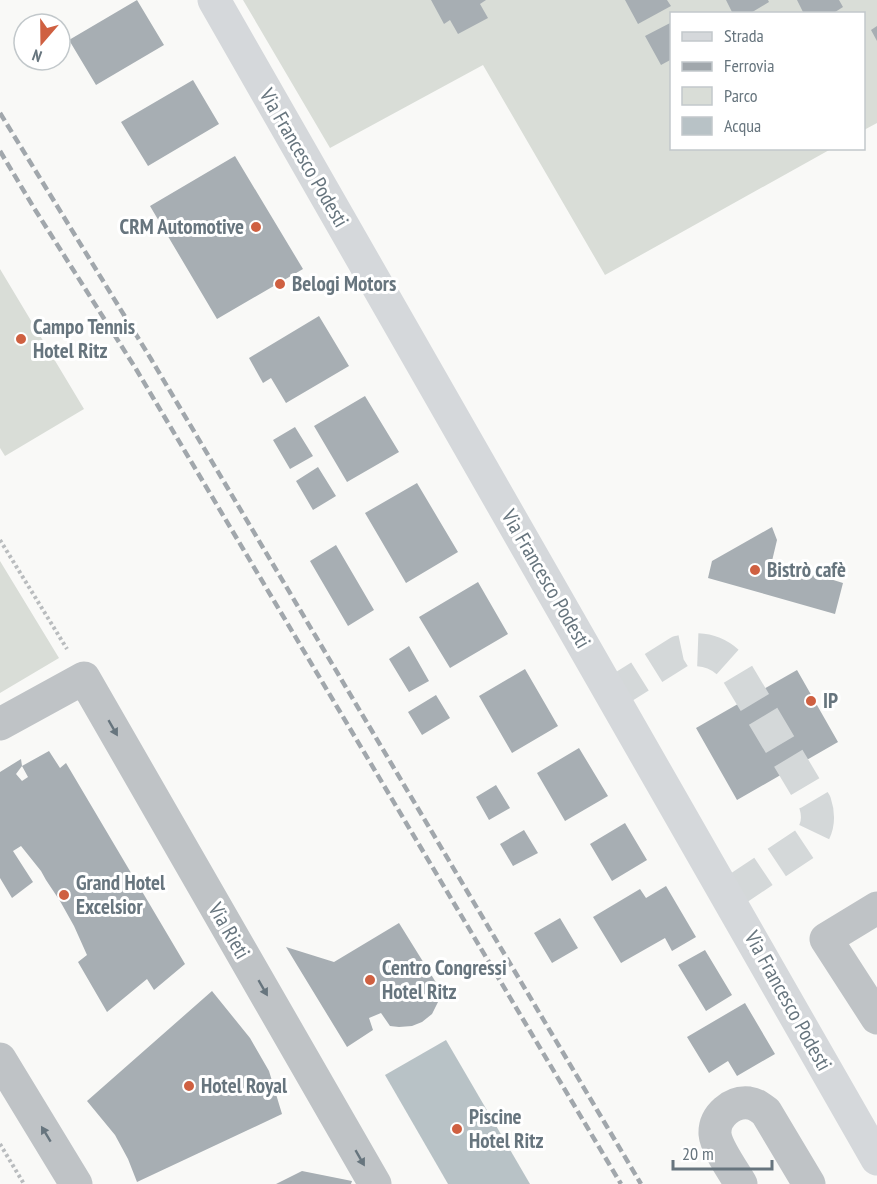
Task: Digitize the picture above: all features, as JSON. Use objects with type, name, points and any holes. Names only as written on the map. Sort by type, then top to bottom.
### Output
[{"type":"main road","name":"Via Francesco Podesti","points":[[214,0],[734,905],[877,1159]]},
{"type":"street","points":[[0,724],[84,678]]},
{"type":"street","name":"Via Rieti","points":[[84,678],[375,1184]]},
{"type":"street","points":[[877,908],[826,939],[877,1018]]},
{"type":"street","points":[[0,1059],[76,1184]]},
{"type":"street","points":[[741,1184],[717,1142],[715,1132],[717,1122],[723,1113],[731,1106],[740,1103],[759,1106],[766,1112],[809,1184]]},
{"type":"path","points":[[0,540],[84,678]]},
{"type":"path","points":[[0,1144],[24,1184]]},
{"type":"green space","points":[[243,0],[877,0],[877,123],[865,129],[865,12],[670,12],[670,150],[829,150],[605,275],[483,65],[330,148]]},
{"type":"green space","name":"Campo Tennis Hotel Ritz","points":[[0,269],[84,409],[5,456],[0,448]]},
{"type":"green space","points":[[0,561],[59,658],[0,693]]},
{"type":"water","name":"Piscine Hotel Ritz","points":[[446,1040],[530,1184],[448,1184],[385,1075]]},
{"type":"building","points":[[137,0],[164,45],[96,85],[72,45],[72,38]]},
{"type":"building","points":[[431,0],[486,0],[480,4],[488,18],[458,34],[450,20],[444,24]]},
{"type":"building","points":[[625,0],[667,0],[671,6],[638,24]]},
{"type":"building","points":[[726,0],[768,0],[769,2],[752,12],[732,12]]},
{"type":"building","points":[[797,0],[839,0],[843,7],[835,12],[803,12]]},
{"type":"building","points":[[670,23],[670,60],[661,65],[645,36]]},
{"type":"building","points":[[877,26],[877,41],[871,30]]},
{"type":"building","points":[[193,80],[219,124],[148,166],[121,122]]},
{"type":"building","points":[[235,156],[303,269],[217,319],[150,206]]},
{"type":"building","points":[[319,316],[349,366],[286,403],[271,378],[263,383],[249,358]]},
{"type":"building","points":[[365,396],[399,452],[347,482],[314,426]]},
{"type":"building","points":[[295,427],[313,456],[290,469],[273,440]]},
{"type":"building","points":[[318,467],[336,496],[313,510],[296,481]]},
{"type":"building","points":[[417,483],[458,552],[406,583],[365,513]]},
{"type":"building","name":"Bistrò cafè","points":[[772,527],[777,540],[772,561],[843,583],[835,614],[708,578],[712,561]]},
{"type":"building","points":[[336,545],[374,610],[348,626],[310,561]]},
{"type":"building","points":[[478,582],[508,634],[450,668],[419,617]]},
{"type":"building","points":[[409,646],[429,681],[409,692],[389,659]]},
{"type":"building","points":[[525,669],[558,726],[512,753],[479,696]]},
{"type":"building","points":[[797,670],[838,742],[737,800],[696,728]]},
{"type":"building","points":[[436,695],[450,718],[422,735],[408,712]]},
{"type":"building","points":[[579,748],[608,796],[565,821],[537,773]]},
{"type":"building","points":[[49,751],[60,768],[66,763],[185,964],[154,990],[147,979],[107,1012],[78,962],[87,955],[74,926],[41,871],[21,846],[13,851],[33,882],[12,898],[0,878],[0,772],[21,759],[22,766]],"holes":[[[22,766],[28,777],[22,781],[16,774]]]},
{"type":"building","points":[[496,785],[510,808],[489,820],[476,797]]},
{"type":"building","points":[[625,823],[647,860],[612,881],[590,844]]},
{"type":"building","points":[[524,830],[538,853],[513,866],[500,844]]},
{"type":"building","points":[[666,886],[696,937],[672,951],[665,938],[621,963],[593,917],[640,889],[646,898]]},
{"type":"building","points":[[560,918],[578,948],[552,963],[534,933]]},
{"type":"building","name":"Centro Congressi Hotel Ritz","points":[[399,923],[445,997],[439,1000],[432,1014],[412,1026],[390,1026],[381,1013],[369,1018],[373,1030],[347,1047],[286,947],[334,962]]},
{"type":"building","points":[[705,950],[732,995],[706,1011],[678,965]]},
{"type":"building","name":"Hotel Royal","points":[[212,991],[250,1038],[269,1071],[282,1114],[137,1182],[115,1135],[87,1101]]},
{"type":"building","points":[[745,1003],[775,1054],[737,1076],[728,1061],[709,1073],[687,1037]]},
{"type":"building","points":[[302,1171],[352,1181],[351,1184],[276,1184]]},
{"type":"tunnel","points":[[612,694],[679,652],[704,650],[718,655],[736,671],[815,803],[817,823],[809,841],[728,895]]},
{"type":"railway","points":[[0,113],[151,359],[641,1184]]},
{"type":"railway","points":[[0,151],[136,369],[621,1184]]},
{"type":"place","name":"CRM Automotive","points":[[256,227]]},
{"type":"place","name":"Belogi Motors","points":[[280,284]]},
{"type":"place","name":"Campo Tennis Hotel Ritz","points":[[21,339]]},
{"type":"place","name":"Bistrò cafè","points":[[755,570]]},
{"type":"place","name":"IP","points":[[811,701]]},
{"type":"place","name":"Grand Hotel Excelsior","points":[[64,895]]},
{"type":"place","name":"Centro Congressi Hotel Ritz","points":[[370,980]]},
{"type":"place","name":"Hotel Royal","points":[[189,1086]]},
{"type":"place","name":"Piscine Hotel Ritz","points":[[457,1129]]}]
